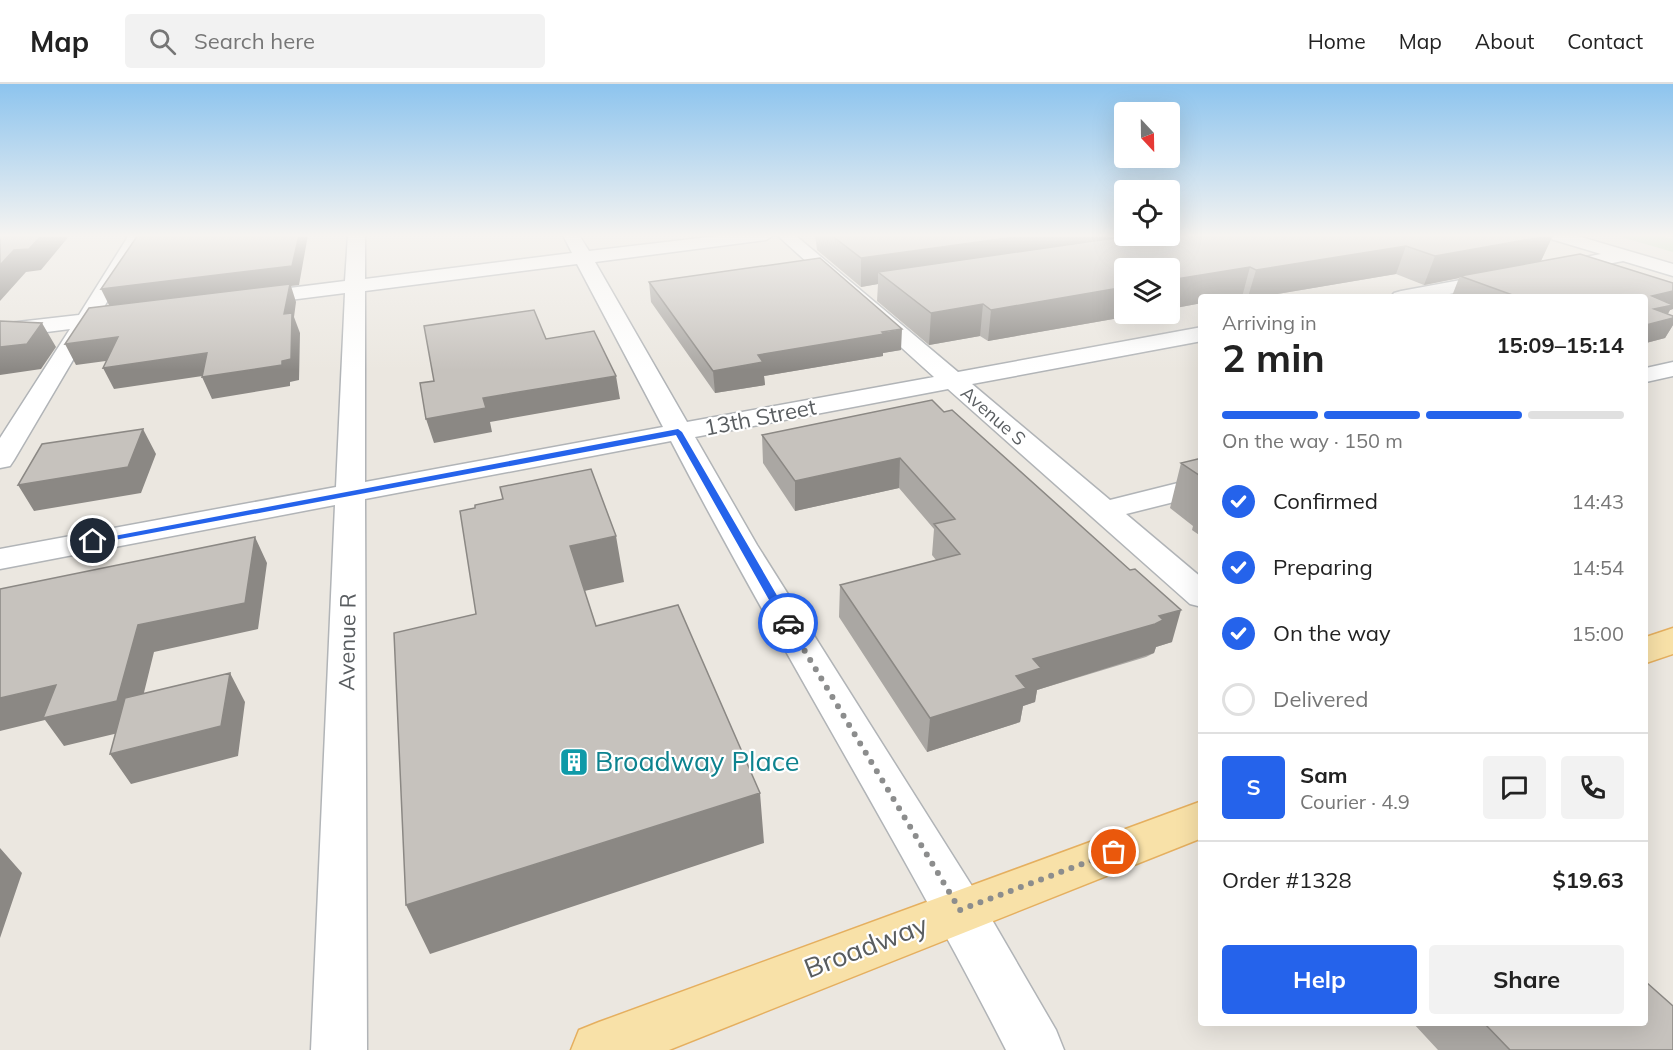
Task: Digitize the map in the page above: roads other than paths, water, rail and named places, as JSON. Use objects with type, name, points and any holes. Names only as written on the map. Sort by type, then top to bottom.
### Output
[{"type":"main road","points":[[1648,650],[1673,640]]},
{"type":"main road","name":"Broadway","points":[[598,1050],[1198,821]]},
{"type":"street","points":[[0,460],[110,280]]},
{"type":"street","name":"Avenue R","points":[[339,1050],[354,280]]},
{"type":"street","points":[[226,302],[387,280]]},
{"type":"street","points":[[596,280],[741,545],[960,910],[1036,1050]]},
{"type":"street","name":"Avenue S","points":[[837,280],[1198,594]]},
{"type":"street","points":[[1417,294],[1494,280]]},
{"type":"street","points":[[856,296],[884,292]]},
{"type":"street","points":[[0,331],[144,313]]},
{"type":"street","name":"13th Street","points":[[0,559],[1198,335]]},
{"type":"street","points":[[1648,375],[1673,369]]},
{"type":"street","points":[[1103,511],[1198,487]]},
{"type":"place","name":"Broadway Place","points":[[574,762]]}]
